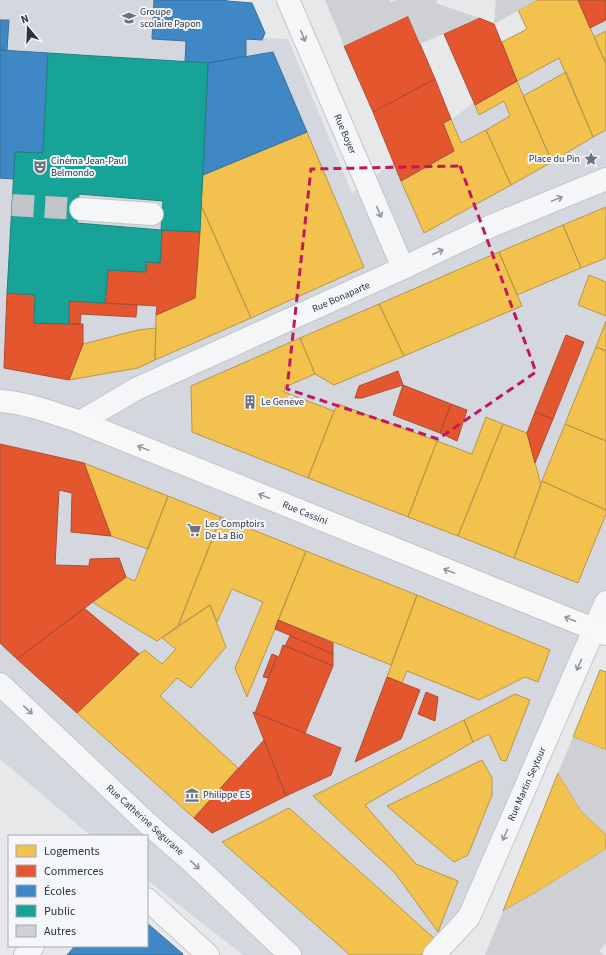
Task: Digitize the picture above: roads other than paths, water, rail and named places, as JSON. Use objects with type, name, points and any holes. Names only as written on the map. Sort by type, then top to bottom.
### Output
[{"type":"main road","name":"Rue Cassini","points":[[0,401],[14,402],[38,408],[80,422],[600,632]]},
{"type":"street","name":"Rue Boyer","points":[[288,0],[403,268]]},
{"type":"street","name":"Rue Bonaparte","points":[[80,422],[136,389],[403,268],[491,226],[606,179]]},
{"type":"street","points":[[81,209],[152,214]]},
{"type":"street","name":"Rue Martin Seytour","points":[[434,955],[469,917],[600,632],[606,602]]},
{"type":"street","name":"Rue Catherine Segurane","points":[[0,684],[141,829],[193,863],[290,955]]},
{"type":"street","points":[[148,900],[208,955]]},
{"type":"street","points":[[25,955],[32,947]]},
{"type":"tunnel","points":[[12,205],[81,209]]},
{"type":"place","name":"Groupe scolaire Papon","points":[[129,18]]},
{"type":"place","name":"Place du Pin","points":[[591,159]]},
{"type":"place","name":"Cinéma Jean-Paul Belmondo","points":[[40,167]]},
{"type":"place","name":"Le Genève","points":[[250,402]]},
{"type":"place","name":"Les Comptoirs De La Bio","points":[[194,530]]},
{"type":"place","name":"Philippe ES","points":[[192,795]]}]
